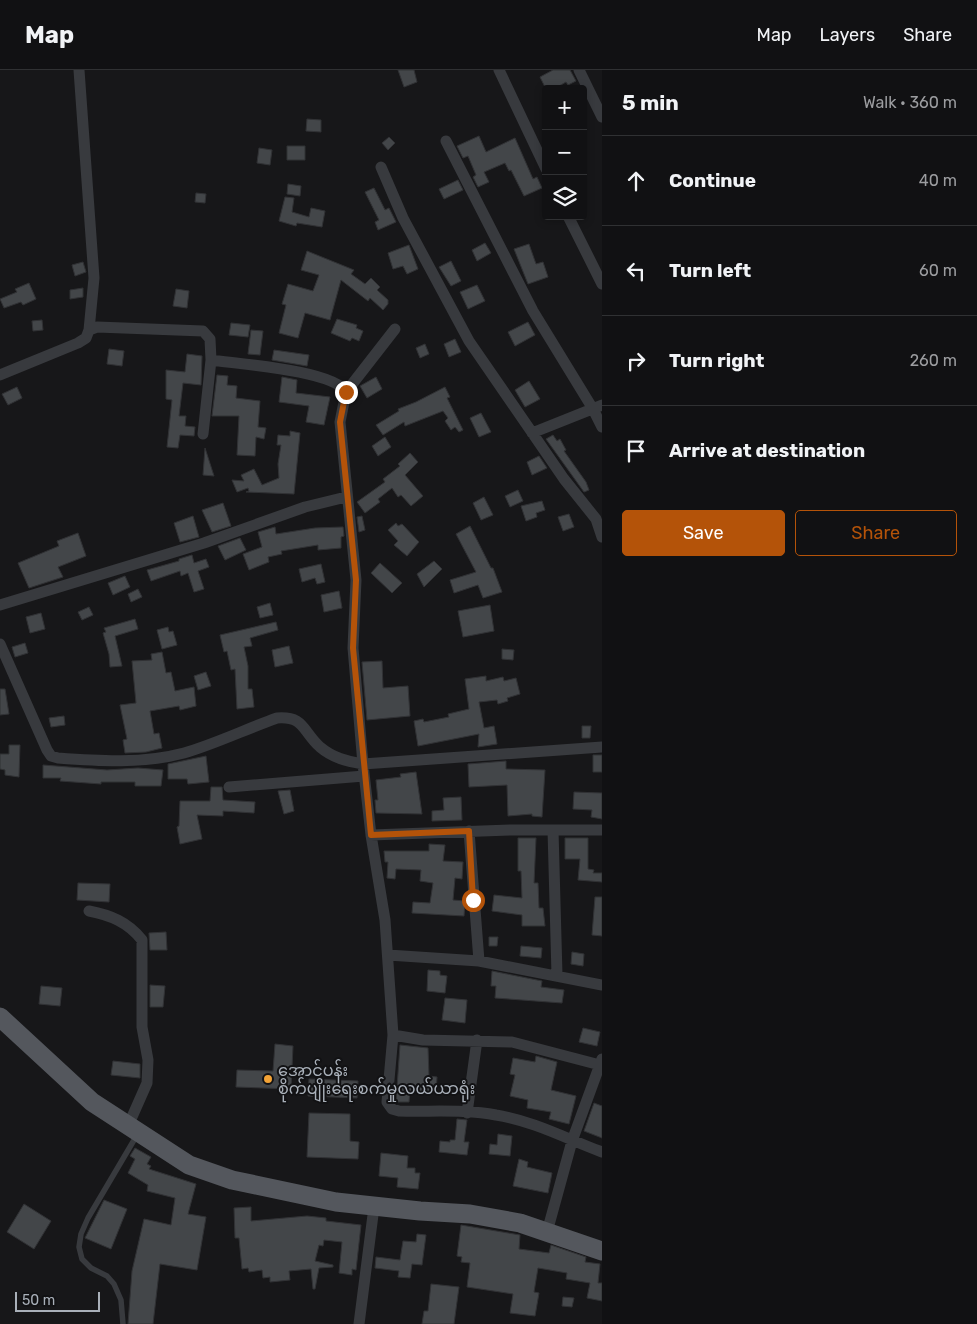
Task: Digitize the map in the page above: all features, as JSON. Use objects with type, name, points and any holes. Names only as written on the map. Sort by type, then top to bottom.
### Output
[{"type":"main road","points":[[0,1017],[92,1102],[189,1165],[232,1180],[336,1202],[374,1207],[470,1214],[520,1223],[602,1252]]},
{"type":"street","points":[[0,375],[78,343],[86,338],[89,330],[94,278],[79,70]]},
{"type":"street","points":[[499,70],[542,161]]},
{"type":"street","points":[[578,70],[602,116]]},
{"type":"street","points":[[446,141],[533,311],[598,407],[602,427]]},
{"type":"street","points":[[381,167],[403,218],[469,342],[564,479],[596,519],[602,537]]},
{"type":"street","points":[[570,220],[602,284]]},
{"type":"street","points":[[89,330],[97,327],[203,331],[210,339],[211,360],[203,434]]},
{"type":"street","points":[[395,329],[346,392],[340,422],[346,497],[356,580],[353,648],[364,770],[371,835],[386,920],[393,1035],[387,1102],[392,1109],[495,1114],[548,1129],[572,1141],[602,1152]]},
{"type":"street","points":[[211,360],[298,371],[337,383],[346,392]]},
{"type":"street","points":[[532,433],[598,407]]},
{"type":"street","points":[[0,605],[204,543],[305,507],[346,497]]},
{"type":"street","points":[[0,644],[51,756],[112,761],[140,760],[183,753],[277,718],[289,717],[296,719],[319,746],[338,759],[364,770]]},
{"type":"street","points":[[229,787],[364,770],[602,747]]},
{"type":"street","points":[[553,830],[556,974]]},
{"type":"street","points":[[371,835],[469,831],[602,830]]},
{"type":"street","points":[[469,831],[479,961]]},
{"type":"street","points":[[88,911],[110,915],[134,930],[142,940],[144,955],[142,1027],[148,1060],[147,1083],[133,1130]]},
{"type":"street","points":[[388,955],[479,961],[556,974],[602,985]]},
{"type":"street","points":[[393,1035],[424,1040],[512,1042],[601,1062],[572,1141],[546,1232]]},
{"type":"street","points":[[467,1113],[477,1040]]},
{"type":"street","points":[[359,1324],[374,1207]]},
{"type":"lane","points":[[123,1324],[121,1300],[114,1284],[107,1276],[91,1268],[82,1259],[79,1247],[80,1234],[133,1130]]},
{"type":"building","points":[[398,70],[414,70],[417,82],[404,87]]},
{"type":"building","points":[[553,70],[570,70],[576,81],[568,85],[566,82],[561,85],[544,85],[540,77]]},
{"type":"building","points":[[307,119],[321,120],[321,132],[306,131]]},
{"type":"building","points":[[479,136],[486,152],[515,138],[533,179],[537,177],[542,188],[524,196],[511,170],[509,171],[505,163],[484,172],[489,182],[478,187],[473,177],[476,175],[468,156],[463,158],[457,146]]},
{"type":"building","points":[[389,137],[395,143],[388,150],[382,143]]},
{"type":"building","points":[[287,146],[305,146],[305,160],[287,160]]},
{"type":"building","points":[[259,148],[272,150],[270,165],[257,163]]},
{"type":"building","points":[[458,180],[463,190],[444,199],[439,189]]},
{"type":"building","points":[[288,184],[301,186],[300,196],[287,194]]},
{"type":"building","points":[[374,188],[385,210],[389,208],[396,222],[378,230],[375,222],[379,220],[365,192]]},
{"type":"building","points":[[196,193],[206,194],[205,203],[195,202]]},
{"type":"building","points":[[285,197],[294,198],[292,212],[309,217],[311,208],[325,211],[322,227],[297,223],[296,226],[279,221]]},
{"type":"building","points":[[485,243],[491,253],[477,261],[472,250]]},
{"type":"building","points":[[529,244],[536,264],[543,262],[548,277],[528,284],[514,249]]},
{"type":"building","points":[[409,245],[418,269],[407,274],[403,266],[393,269],[388,253]]},
{"type":"building","points":[[307,251],[354,270],[351,274],[365,284],[371,278],[380,287],[377,290],[388,300],[388,304],[383,310],[370,298],[368,301],[341,280],[330,320],[305,313],[298,338],[279,333],[286,305],[282,304],[288,284],[313,291],[319,275],[301,270]]},
{"type":"building","points":[[451,261],[461,281],[451,286],[439,267]]},
{"type":"building","points":[[83,262],[86,272],[75,276],[72,265]]},
{"type":"building","points":[[29,283],[36,299],[23,305],[21,302],[4,308],[0,299],[17,292],[15,289]]},
{"type":"building","points":[[477,285],[485,301],[468,309],[460,292]]},
{"type":"building","points":[[83,288],[83,297],[70,299],[70,290]]},
{"type":"building","points":[[176,289],[189,291],[187,308],[173,306]]},
{"type":"building","points":[[337,319],[357,325],[356,328],[363,331],[359,341],[352,338],[350,341],[331,333]]},
{"type":"building","points":[[42,320],[43,330],[33,331],[32,321]]},
{"type":"building","points":[[528,322],[535,335],[515,346],[508,332]]},
{"type":"building","points":[[231,323],[250,325],[248,337],[229,335]]},
{"type":"building","points":[[251,330],[263,331],[260,355],[248,354]]},
{"type":"building","points":[[455,339],[461,352],[449,357],[444,344]]},
{"type":"building","points":[[425,344],[429,354],[420,358],[416,348]]},
{"type":"building","points":[[109,349],[124,351],[122,366],[107,364]]},
{"type":"building","points":[[274,350],[309,355],[307,366],[272,360]]},
{"type":"building","points":[[187,354],[202,356],[201,385],[183,383],[179,416],[186,416],[185,426],[195,427],[194,436],[180,435],[178,448],[167,447],[172,400],[166,399],[166,370],[185,372]]},
{"type":"building","points":[[217,375],[228,376],[227,385],[237,386],[236,398],[260,401],[258,427],[266,428],[264,439],[256,437],[255,456],[237,455],[239,416],[212,416]]},
{"type":"building","points":[[282,377],[297,380],[296,393],[330,397],[324,425],[306,422],[309,406],[279,402]]},
{"type":"building","points":[[376,377],[382,389],[367,398],[360,386]]},
{"type":"building","points":[[529,381],[540,399],[525,407],[515,390]]},
{"type":"building","points":[[17,387],[22,398],[8,405],[2,394]]},
{"type":"building","points":[[445,387],[450,397],[447,398],[463,430],[459,432],[455,427],[451,430],[445,421],[448,418],[443,411],[405,426],[404,422],[383,435],[376,425],[399,411],[398,409]]},
{"type":"building","points":[[481,413],[491,432],[479,437],[470,418]]},
{"type":"building","points":[[290,431],[300,433],[294,494],[246,492],[249,491],[248,488],[237,492],[232,480],[244,481],[241,475],[254,469],[262,485],[279,478],[278,464],[281,445],[277,445],[278,435],[290,436]]},
{"type":"building","points":[[553,435],[557,441],[560,439],[566,450],[564,451],[586,482],[589,490],[584,492],[546,439]]},
{"type":"building","points":[[385,437],[391,447],[378,456],[372,446]]},
{"type":"building","points":[[205,448],[214,476],[203,475]]},
{"type":"building","points":[[410,453],[418,462],[405,475],[423,496],[411,506],[401,495],[398,497],[392,488],[378,499],[380,502],[365,513],[357,502],[385,482],[383,479],[400,466],[398,464]]},
{"type":"building","points":[[539,456],[547,468],[532,475],[527,462]]},
{"type":"building","points":[[518,490],[523,501],[510,507],[505,496]]},
{"type":"building","points":[[484,497],[493,515],[481,520],[473,503]]},
{"type":"building","points":[[542,501],[545,510],[536,513],[537,517],[526,521],[521,506]]},
{"type":"building","points":[[223,503],[231,526],[212,532],[202,510]]},
{"type":"building","points":[[569,514],[574,527],[563,531],[558,517]]},
{"type":"building","points":[[193,516],[199,537],[180,542],[174,523]]},
{"type":"building","points":[[362,516],[365,530],[359,532],[357,517]]},
{"type":"building","points":[[396,523],[398,526],[402,524],[419,542],[407,556],[394,545],[398,541],[388,530]]},
{"type":"building","points":[[470,526],[491,568],[493,568],[502,592],[483,598],[478,585],[454,593],[450,580],[476,572],[456,534]]},
{"type":"building","points":[[275,527],[276,534],[315,528],[343,527],[344,536],[341,537],[341,548],[318,550],[318,545],[281,551],[282,554],[268,557],[269,562],[249,570],[243,554],[262,547],[258,532]]},
{"type":"building","points":[[78,533],[86,556],[58,567],[63,577],[29,588],[18,563],[59,546],[57,541]]},
{"type":"building","points":[[240,538],[246,550],[225,560],[218,546]]},
{"type":"building","points":[[192,555],[194,563],[206,559],[209,567],[198,571],[204,589],[194,592],[188,573],[181,576],[180,571],[151,581],[147,570],[179,561],[179,559]]},
{"type":"building","points":[[434,561],[442,569],[424,587],[417,574]]},
{"type":"building","points":[[380,563],[402,583],[392,593],[371,573]]},
{"type":"building","points":[[321,564],[325,582],[317,584],[315,578],[302,582],[299,569]]},
{"type":"building","points":[[125,576],[130,587],[113,595],[108,583]]},
{"type":"building","points":[[138,589],[142,597],[131,602],[128,594]]},
{"type":"building","points":[[339,591],[342,608],[324,612],[321,595]]},
{"type":"building","points":[[270,603],[273,615],[260,618],[257,607]]},
{"type":"building","points":[[490,605],[494,631],[463,637],[458,611]]},
{"type":"building","points":[[89,607],[93,615],[82,620],[78,612]]},
{"type":"building","points":[[41,613],[45,629],[30,633],[26,617]]},
{"type":"building","points":[[135,619],[138,629],[115,636],[122,666],[110,667],[109,654],[103,633],[106,632],[104,628]]},
{"type":"building","points":[[276,622],[278,630],[250,638],[252,646],[244,647],[248,666],[248,689],[252,689],[254,707],[237,709],[235,669],[231,670],[227,651],[224,652],[220,635]]},
{"type":"building","points":[[168,627],[169,632],[173,631],[177,645],[162,649],[157,630]]},
{"type":"building","points":[[25,643],[28,653],[15,657],[12,647]]},
{"type":"building","points":[[289,646],[293,663],[275,667],[272,650]]},
{"type":"building","points":[[502,649],[514,650],[513,660],[502,659]]},
{"type":"building","points":[[162,652],[166,673],[171,672],[175,691],[194,687],[196,706],[180,710],[179,706],[150,711],[154,734],[159,733],[162,748],[146,752],[125,753],[123,740],[127,739],[120,705],[136,703],[132,661],[152,660],[151,654]]},
{"type":"building","points":[[382,661],[383,688],[408,686],[410,716],[367,720],[362,662]]},
{"type":"building","points":[[206,672],[211,686],[198,690],[194,676]]},
{"type":"building","points":[[486,676],[486,681],[503,677],[504,681],[516,678],[520,694],[507,698],[508,701],[498,704],[497,700],[479,702],[484,728],[494,726],[497,744],[478,747],[479,734],[418,746],[414,721],[423,719],[424,722],[449,717],[448,714],[469,709],[465,679]]},
{"type":"building","points":[[0,689],[5,689],[9,714],[0,715]]},
{"type":"building","points":[[64,716],[65,725],[51,727],[49,718]]},
{"type":"building","points":[[582,726],[591,726],[590,738],[582,738]]},
{"type":"building","points":[[9,745],[20,745],[19,777],[5,775],[5,770],[0,769],[0,754],[9,754]]},
{"type":"building","points":[[593,755],[602,755],[602,772],[593,772]]},
{"type":"building","points":[[206,756],[209,782],[188,784],[187,779],[168,779],[168,764]]},
{"type":"building","points":[[506,761],[506,769],[545,770],[542,817],[532,816],[532,814],[508,816],[507,785],[469,787],[468,764]]},
{"type":"building","points":[[43,765],[107,770],[138,768],[163,770],[161,786],[135,786],[135,782],[101,782],[101,784],[60,781],[61,778],[43,778]]},
{"type":"building","points":[[416,772],[422,814],[376,813],[375,800],[378,800],[376,780],[401,777],[400,774]]},
{"type":"building","points":[[211,787],[222,787],[223,800],[255,802],[254,813],[223,811],[223,816],[197,815],[202,839],[180,844],[177,827],[179,826],[180,801],[210,801]]},
{"type":"building","points":[[290,790],[294,811],[284,814],[278,791]]},
{"type":"building","points":[[574,792],[602,793],[602,819],[591,817],[592,810],[573,809]]},
{"type":"building","points":[[461,797],[462,820],[432,821],[432,811],[444,810],[443,798]]},
{"type":"building","points":[[518,838],[536,838],[534,883],[538,883],[539,908],[543,908],[545,926],[522,926],[522,915],[492,911],[494,895],[522,898],[521,871],[518,871]]},
{"type":"building","points":[[565,838],[588,838],[588,869],[594,870],[593,873],[602,873],[602,882],[578,880],[580,859],[565,859]]},
{"type":"building","points":[[429,844],[445,845],[443,861],[463,862],[462,879],[455,878],[453,900],[465,901],[464,916],[412,913],[413,902],[430,903],[433,883],[420,881],[421,870],[396,869],[395,879],[387,878],[388,862],[385,862],[384,851],[429,851]]},
{"type":"building","points":[[78,883],[110,884],[109,902],[77,900]]},
{"type":"building","points":[[595,897],[602,897],[602,936],[592,935]]},
{"type":"building","points":[[166,932],[167,950],[150,950],[149,933]]},
{"type":"building","points":[[489,937],[498,937],[497,946],[489,946]]},
{"type":"building","points":[[521,946],[542,948],[541,958],[520,956]]},
{"type":"building","points":[[572,952],[584,954],[583,966],[571,964]]},
{"type":"building","points":[[428,970],[440,971],[440,975],[447,976],[445,993],[427,991]]},
{"type":"building","points":[[492,971],[542,981],[541,987],[564,990],[562,1003],[495,998],[496,986],[491,986]]},
{"type":"building","points":[[150,985],[165,986],[163,1007],[150,1007]]},
{"type":"building","points":[[41,986],[62,988],[60,1006],[39,1004]]},
{"type":"building","points":[[445,998],[467,1000],[465,1023],[442,1020]]},
{"type":"building","points":[[583,1028],[600,1032],[597,1046],[579,1042]]},
{"type":"building","points":[[275,1044],[293,1046],[291,1089],[236,1087],[237,1070],[273,1071]]},
{"type":"building","points":[[400,1045],[428,1048],[429,1076],[437,1077],[436,1092],[410,1091],[409,1102],[396,1102]]},
{"type":"building","points":[[536,1056],[557,1062],[551,1090],[576,1096],[569,1124],[549,1119],[551,1112],[527,1108],[528,1100],[510,1096],[515,1075],[510,1074],[513,1058],[535,1062]]},
{"type":"building","points":[[113,1061],[140,1064],[140,1078],[111,1075]]},
{"type":"building","points":[[309,1079],[358,1081],[357,1098],[308,1096]]},
{"type":"building","points":[[594,1103],[602,1106],[602,1138],[584,1131]]},
{"type":"building","points":[[309,1113],[350,1114],[350,1141],[359,1142],[358,1159],[307,1157]]},
{"type":"building","points":[[457,1119],[467,1120],[464,1142],[469,1142],[467,1155],[439,1152],[440,1141],[450,1142],[450,1140],[455,1140]]},
{"type":"building","points":[[498,1134],[512,1136],[510,1156],[489,1154],[490,1144],[497,1145]]},
{"type":"building","points":[[135,1148],[151,1157],[147,1164],[151,1166],[149,1169],[196,1184],[188,1214],[206,1217],[197,1270],[160,1264],[153,1324],[128,1324],[132,1271],[144,1219],[171,1225],[175,1198],[147,1191],[148,1185],[128,1173],[135,1159],[130,1156]]},
{"type":"building","points":[[381,1153],[408,1156],[407,1168],[415,1168],[415,1173],[420,1173],[418,1189],[397,1187],[398,1178],[379,1176]]},
{"type":"building","points":[[519,1159],[528,1162],[527,1167],[552,1173],[548,1193],[513,1186]]},
{"type":"building","points":[[104,1200],[127,1209],[111,1249],[85,1238]]},
{"type":"building","points":[[24,1204],[51,1221],[34,1249],[7,1232]]},
{"type":"building","points":[[251,1207],[251,1221],[307,1216],[326,1218],[326,1221],[361,1225],[356,1270],[352,1269],[352,1275],[339,1273],[342,1242],[324,1240],[323,1246],[319,1245],[315,1261],[333,1265],[333,1267],[319,1268],[315,1289],[313,1289],[311,1269],[289,1271],[290,1280],[270,1282],[270,1277],[263,1278],[262,1270],[249,1272],[248,1268],[242,1269],[239,1238],[235,1238],[234,1208]]},
{"type":"building","points":[[461,1225],[520,1235],[519,1249],[549,1253],[551,1245],[586,1257],[585,1262],[600,1264],[598,1283],[602,1283],[602,1301],[587,1298],[590,1283],[566,1279],[567,1273],[538,1268],[534,1292],[539,1293],[535,1316],[510,1313],[513,1294],[467,1287],[470,1263],[461,1262],[462,1257],[457,1256]]},
{"type":"building","points":[[417,1234],[426,1235],[422,1265],[412,1264],[410,1278],[398,1277],[399,1271],[375,1268],[376,1257],[400,1260],[403,1241],[416,1242]]},
{"type":"building","points":[[431,1284],[459,1287],[454,1324],[422,1324],[424,1311],[428,1311]]},
{"type":"building","points":[[563,1297],[574,1298],[572,1307],[562,1306]]},
{"type":"place","name":"အောင်ပန်း စိုက်ပျိုးရေးစက်မှုလယ်ယာရုံး","points":[[268,1079]]},
{"type":"route","points":[[346,392],[340,422],[346,497],[356,580],[353,608],[353,648],[371,835],[469,831],[473,900]]}]
